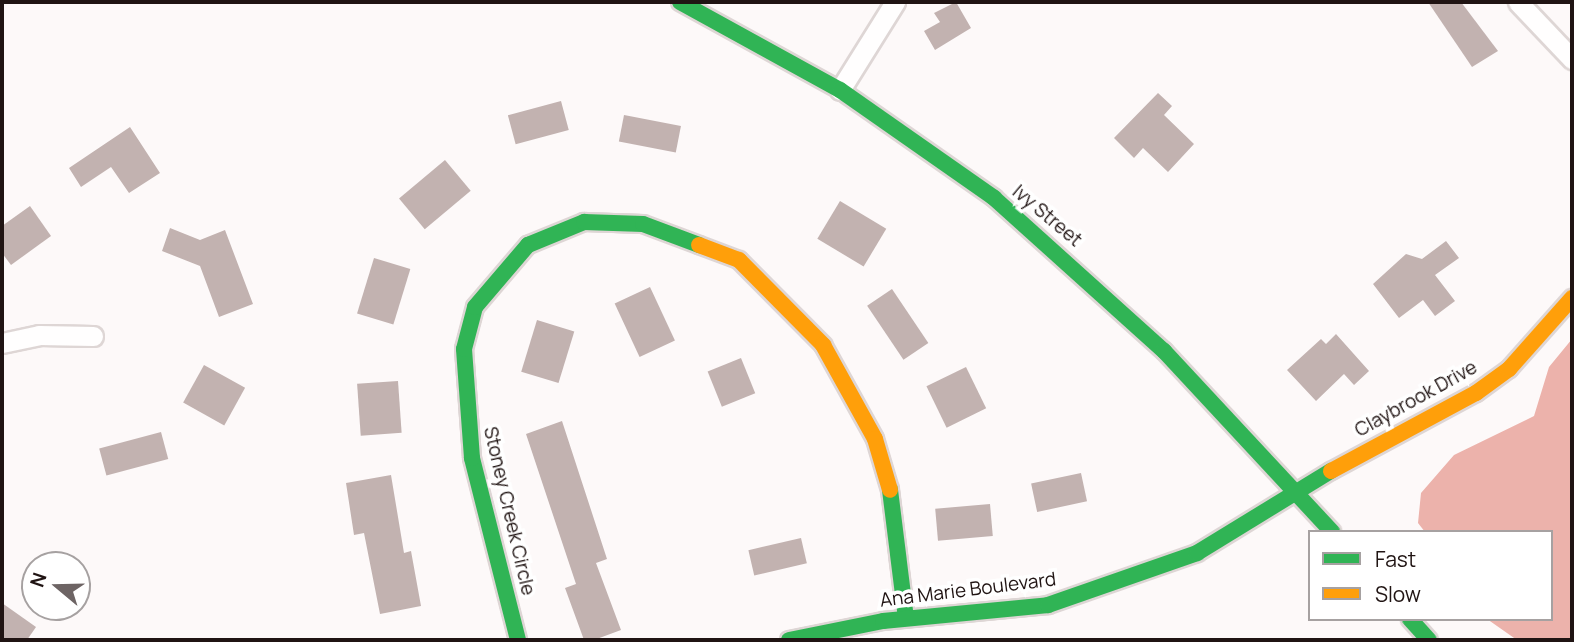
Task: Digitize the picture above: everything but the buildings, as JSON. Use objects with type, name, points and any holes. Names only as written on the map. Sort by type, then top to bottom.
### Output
[{"type":"street","name":"Ivy Street","points":[[680,2],[840,90],[1050,245],[1164,351],[1330,530]]},
{"type":"street","points":[[840,90],[895,2]]},
{"type":"street","points":[[1518,2],[1572,59]]},
{"type":"street","name":"Stoney Creek Circle","points":[[518,640],[472,458],[464,349],[475,307],[528,245],[584,222],[643,224],[739,260],[823,345],[875,439],[892,498],[906,618]]},
{"type":"street","name":"Claybrook Drive","points":[[1299,495],[1379,442],[1476,393],[1509,369],[1572,298]]},
{"type":"street","points":[[2,343],[39,335],[93,336]]},
{"type":"street","name":"Ana Marie Boulevard","points":[[789,640],[906,618],[1048,605],[1103,589],[1197,553],[1299,495]]},
{"type":"street","points":[[1412,621],[1429,640]]},
{"type":"shaded area","points":[[1572,339],[1572,640],[1517,640],[1490,621],[1553,621],[1553,530],[1423,530],[1418,523],[1421,493],[1454,455],[1534,416],[1549,367]]},
{"type":"traffic: fast","points":[[680,2],[840,90],[994,198],[1164,351],[1330,530]]},
{"type":"traffic: fast","points":[[518,640],[472,458],[464,349],[475,307],[528,245],[584,222],[643,224],[699,245]]},
{"type":"traffic: fast","points":[[789,640],[883,621],[1048,605],[1197,553],[1331,471]]},
{"type":"traffic: fast","points":[[890,490],[906,618]]},
{"type":"traffic: fast","points":[[1412,621],[1429,640]]},
{"type":"traffic: slow","points":[[699,245],[739,260],[823,345],[875,439],[890,490]]},
{"type":"traffic: slow","points":[[1331,471],[1476,393],[1509,369],[1572,298]]}]
